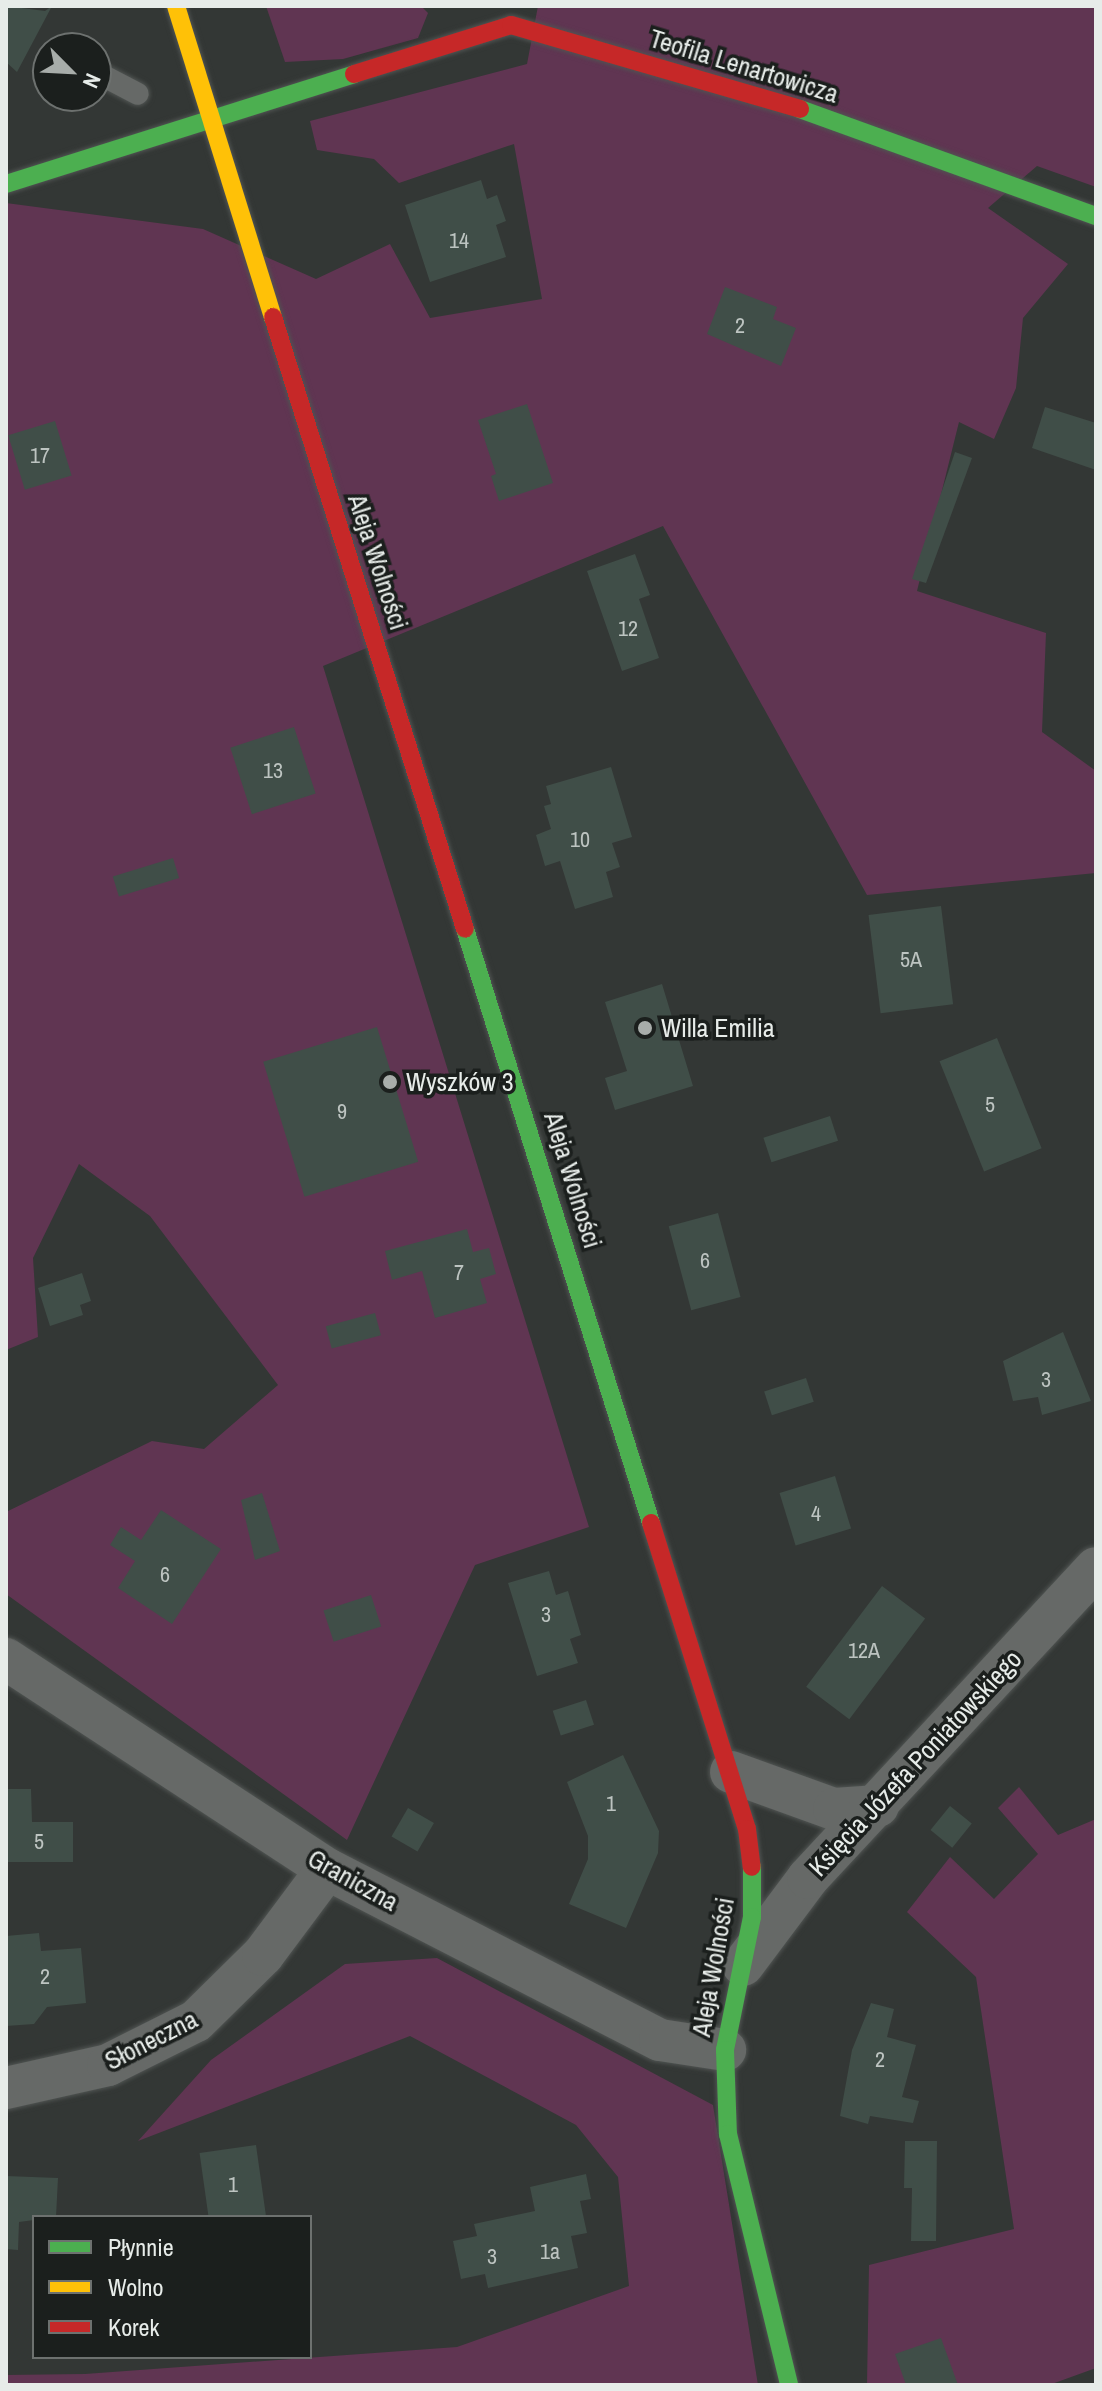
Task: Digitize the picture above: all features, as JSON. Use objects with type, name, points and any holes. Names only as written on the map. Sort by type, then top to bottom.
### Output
[{"type":"street","name":"Aleja Wolności","points":[[176,6],[731,1772],[754,1877],[743,1965],[725,2050],[728,2134],[789,2385]]},
{"type":"street","name":"Teofila Lenartowicza","points":[[6,184],[211,121],[523,12],[1096,216]]},
{"type":"street","name":"Księcia Józefa Poniatowskiego","points":[[743,1965],[800,1886],[878,1806],[1096,1568]]},
{"type":"street","name":"Graniczna","points":[[6,1659],[327,1869],[660,2040],[725,2050]]},
{"type":"street","points":[[731,1772],[834,1809],[878,1806]]},
{"type":"street","name":"Słoneczna","points":[[6,2088],[108,2065],[196,2021],[263,1955],[327,1869]]},
{"type":"lane","points":[[112,80],[138,94]]},
{"type":"shaded area","points":[[266,6],[421,6],[428,13],[418,38],[343,59],[285,62]]},
{"type":"shaded area","points":[[538,6],[1096,6],[1096,187],[1037,166],[988,208],[1068,264],[1023,318],[1016,388],[994,439],[959,422],[917,591],[1046,633],[1042,732],[1096,771],[1096,873],[867,895],[663,526],[323,666],[589,1527],[475,1565],[347,1840],[6,1594],[6,1512],[152,1441],[204,1449],[278,1385],[150,1216],[79,1164],[33,1258],[38,1337],[6,1350],[6,203],[203,229],[316,279],[390,244],[430,318],[542,299],[514,144],[399,183],[374,159],[317,150],[310,121],[527,64]]},
{"type":"shaded area","points":[[1019,1787],[1058,1835],[1096,1819],[1096,2368],[1049,2385],[867,2385],[869,2265],[1014,2229],[976,1977],[907,1912],[950,1857],[994,1899],[1038,1854],[998,1808]]},
{"type":"shaded area","points":[[437,1958],[713,2105],[758,2385],[6,2385],[6,2375],[85,2374],[457,2347],[629,2286],[618,2177],[576,2125],[410,2036],[138,2141],[211,2060],[345,1964]]},
{"type":"building","points":[[6,6],[45,11],[52,6],[38,32],[32,32],[32,44],[17,72],[6,62]]},
{"type":"building","points":[[481,180],[487,199],[497,195],[506,221],[496,225],[506,257],[430,282],[405,205]]},
{"type":"building","points":[[725,287],[777,307],[773,319],[796,328],[781,366],[707,334]]},
{"type":"building","points":[[527,404],[553,483],[499,501],[491,476],[496,474],[478,420]]},
{"type":"building","points":[[1045,407],[1096,423],[1096,470],[1032,448]]},
{"type":"building","points":[[55,421],[72,476],[25,490],[8,435]]},
{"type":"building","points":[[955,452],[972,458],[926,583],[912,579]]},
{"type":"building","points":[[635,554],[650,595],[639,599],[659,658],[622,671],[587,571]]},
{"type":"building","points":[[294,727],[316,794],[252,814],[230,748]]},
{"type":"building","points":[[611,767],[632,837],[612,843],[620,867],[606,872],[613,897],[575,909],[560,861],[545,866],[536,835],[551,829],[544,806],[551,804],[546,786]]},
{"type":"building","points":[[173,858],[179,878],[119,897],[113,876]]},
{"type":"building","points":[[941,906],[953,1004],[881,1013],[869,915]]},
{"type":"building","name":"Willa Emilia","points":[[662,984],[693,1086],[615,1110],[605,1078],[627,1071],[605,1002]]},
{"type":"building","points":[[377,1027],[418,1162],[304,1197],[263,1062]]},
{"type":"building","points":[[997,1038],[1042,1148],[984,1172],[940,1061]]},
{"type":"building","points":[[830,1116],[838,1141],[771,1162],[763,1138]]},
{"type":"building","points":[[718,1213],[741,1297],[691,1310],[669,1226]]},
{"type":"building","points":[[467,1229],[473,1252],[489,1248],[496,1274],[480,1279],[487,1303],[435,1318],[422,1271],[392,1280],[385,1251]]},
{"type":"building","points":[[82,1273],[91,1301],[80,1305],[83,1315],[50,1326],[38,1288]]},
{"type":"building","points":[[375,1313],[381,1335],[332,1348],[326,1326]]},
{"type":"building","points":[[1063,1332],[1091,1401],[1042,1415],[1038,1397],[1013,1401],[1003,1361]]},
{"type":"building","points":[[806,1378],[814,1402],[772,1415],[764,1392]]},
{"type":"building","points":[[835,1476],[851,1529],[796,1546],[780,1493]]},
{"type":"building","points":[[262,1493],[280,1551],[255,1560],[241,1500]]},
{"type":"building","points":[[161,1510],[221,1549],[172,1624],[118,1588],[135,1561],[110,1545],[121,1527],[141,1540]]},
{"type":"building","points":[[549,1571],[556,1595],[568,1591],[581,1635],[570,1639],[578,1663],[537,1676],[508,1583]]},
{"type":"building","points":[[882,1586],[925,1618],[849,1719],[806,1687]]},
{"type":"building","points":[[371,1595],[381,1626],[334,1642],[323,1610]]},
{"type":"building","points":[[586,1700],[594,1725],[561,1736],[553,1711]]},
{"type":"building","points":[[623,1755],[659,1831],[658,1853],[626,1928],[569,1904],[588,1859],[588,1836],[567,1782]]},
{"type":"building","points":[[6,1789],[31,1789],[32,1822],[73,1822],[73,1862],[6,1862]]},
{"type":"building","points":[[950,1806],[972,1824],[952,1848],[930,1830]]},
{"type":"building","points":[[408,1808],[434,1823],[417,1852],[392,1837]]},
{"type":"building","points":[[39,1933],[41,1951],[81,1948],[86,2003],[47,2007],[34,2024],[6,2026],[6,1936]]},
{"type":"building","points":[[871,2003],[894,2009],[887,2037],[916,2045],[902,2097],[919,2101],[913,2123],[870,2116],[868,2124],[840,2116],[852,2050]]},
{"type":"building","points":[[905,2141],[937,2141],[936,2241],[911,2241],[912,2188],[904,2188]]},
{"type":"building","points":[[256,2145],[266,2215],[208,2215],[200,2153]]},
{"type":"building","points":[[586,2174],[591,2199],[580,2201],[587,2233],[571,2236],[578,2268],[488,2288],[485,2274],[461,2279],[453,2241],[477,2236],[474,2224],[535,2211],[530,2187]]},
{"type":"building","points":[[6,2176],[58,2178],[56,2215],[32,2215],[32,2220],[19,2222],[18,2250],[6,2249]]},
{"type":"building","points":[[941,2338],[958,2385],[906,2385],[895,2354]]},
{"type":"traffic: fast","points":[[6,184],[354,74]]},
{"type":"traffic: fast","points":[[800,109],[1096,216]]},
{"type":"traffic: fast","points":[[465,929],[651,1523]]},
{"type":"traffic: fast","points":[[752,1867],[752,1917],[725,2050],[728,2134],[789,2385]]},
{"type":"traffic: slow","points":[[176,6],[273,317]]},
{"type":"traffic: jam","points":[[354,74],[511,25],[800,109]]},
{"type":"traffic: jam","points":[[273,317],[465,929]]},
{"type":"traffic: jam","points":[[651,1523],[747,1829],[752,1867]]},
{"type":"place","name":"Willa Emilia","points":[[645,1028]]},
{"type":"place","name":"Wyszków 3","points":[[390,1082]]}]
